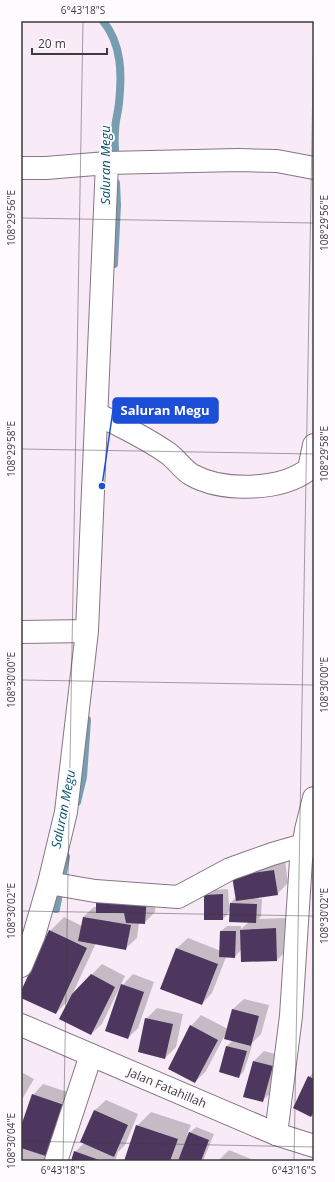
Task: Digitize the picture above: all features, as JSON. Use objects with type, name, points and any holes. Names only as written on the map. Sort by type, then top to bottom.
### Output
[{"type":"street","points":[[21,168],[46,168],[112,163],[238,160],[278,161],[314,168]]},
{"type":"street","points":[[21,966],[57,884],[87,631],[106,418],[112,163]]},
{"type":"street","points":[[106,418],[170,454],[190,474],[211,483],[243,487],[271,484],[302,475],[309,469],[314,445]]},
{"type":"street","points":[[21,632],[87,631]]},
{"type":"street","points":[[276,1134],[291,1016],[302,845],[314,798]]},
{"type":"street","points":[[57,884],[95,891],[178,897],[230,870],[272,854],[302,845]]},
{"type":"street","name":"Jalan Fatahillah","points":[[21,1025],[276,1134],[314,1146]]},
{"type":"street","points":[[56,1161],[91,1055]]},
{"type":"building","points":[[274,870],[278,895],[236,901],[232,876]]},
{"type":"building","points":[[223,894],[223,920],[204,920],[204,895]]},
{"type":"building","points":[[147,895],[145,924],[126,923],[124,913],[96,913],[96,898]]},
{"type":"building","points":[[230,903],[257,904],[256,923],[229,922]]},
{"type":"building","points":[[83,917],[131,925],[126,950],[78,941]]},
{"type":"building","points":[[276,928],[277,961],[241,962],[240,930]]},
{"type":"building","points":[[49,930],[87,948],[56,1014],[21,998],[21,991]]},
{"type":"building","points":[[220,931],[236,931],[235,958],[219,957]]},
{"type":"building","points":[[176,948],[218,964],[202,1005],[160,989]]},
{"type":"building","points":[[91,974],[115,987],[91,1035],[59,1019],[72,994]]},
{"type":"building","points":[[121,984],[144,992],[128,1039],[105,1031]]},
{"type":"building","points":[[232,1009],[259,1016],[251,1046],[224,1039]]},
{"type":"building","points":[[145,1018],[173,1024],[165,1059],[138,1052]]},
{"type":"building","points":[[190,1025],[218,1040],[195,1083],[168,1069]]},
{"type":"building","points":[[226,1046],[247,1051],[239,1078],[219,1072]]},
{"type":"building","points":[[253,1061],[273,1066],[263,1102],[243,1097]]},
{"type":"building","points":[[308,1076],[314,1079],[314,1111],[311,1117],[293,1108]]},
{"type":"building","points":[[32,1094],[73,1108],[55,1159],[21,1148],[21,1126]]},
{"type":"building","points":[[94,1110],[128,1125],[114,1157],[80,1142]]},
{"type":"building","points":[[136,1125],[178,1139],[170,1161],[124,1161]]},
{"type":"building","points":[[189,1132],[209,1140],[201,1161],[178,1161]]},
{"type":"building","points":[[74,1151],[102,1161],[71,1161]]},
{"type":"waterway","name":"Saluran Megu","points":[[103,21],[114,40],[119,60],[120,92],[119,107],[115,124],[116,162]]},
{"type":"waterway","name":"Saluran Megu","points":[[114,264],[117,205],[116,183]]},
{"type":"waterway","name":"Saluran Megu","points":[[77,802],[83,777],[87,720]]},
{"type":"waterway","name":"Saluran Megu","points":[[56,909],[66,857]]},
{"type":"place","name":"Saluran Megu","points":[[102,486]]}]
